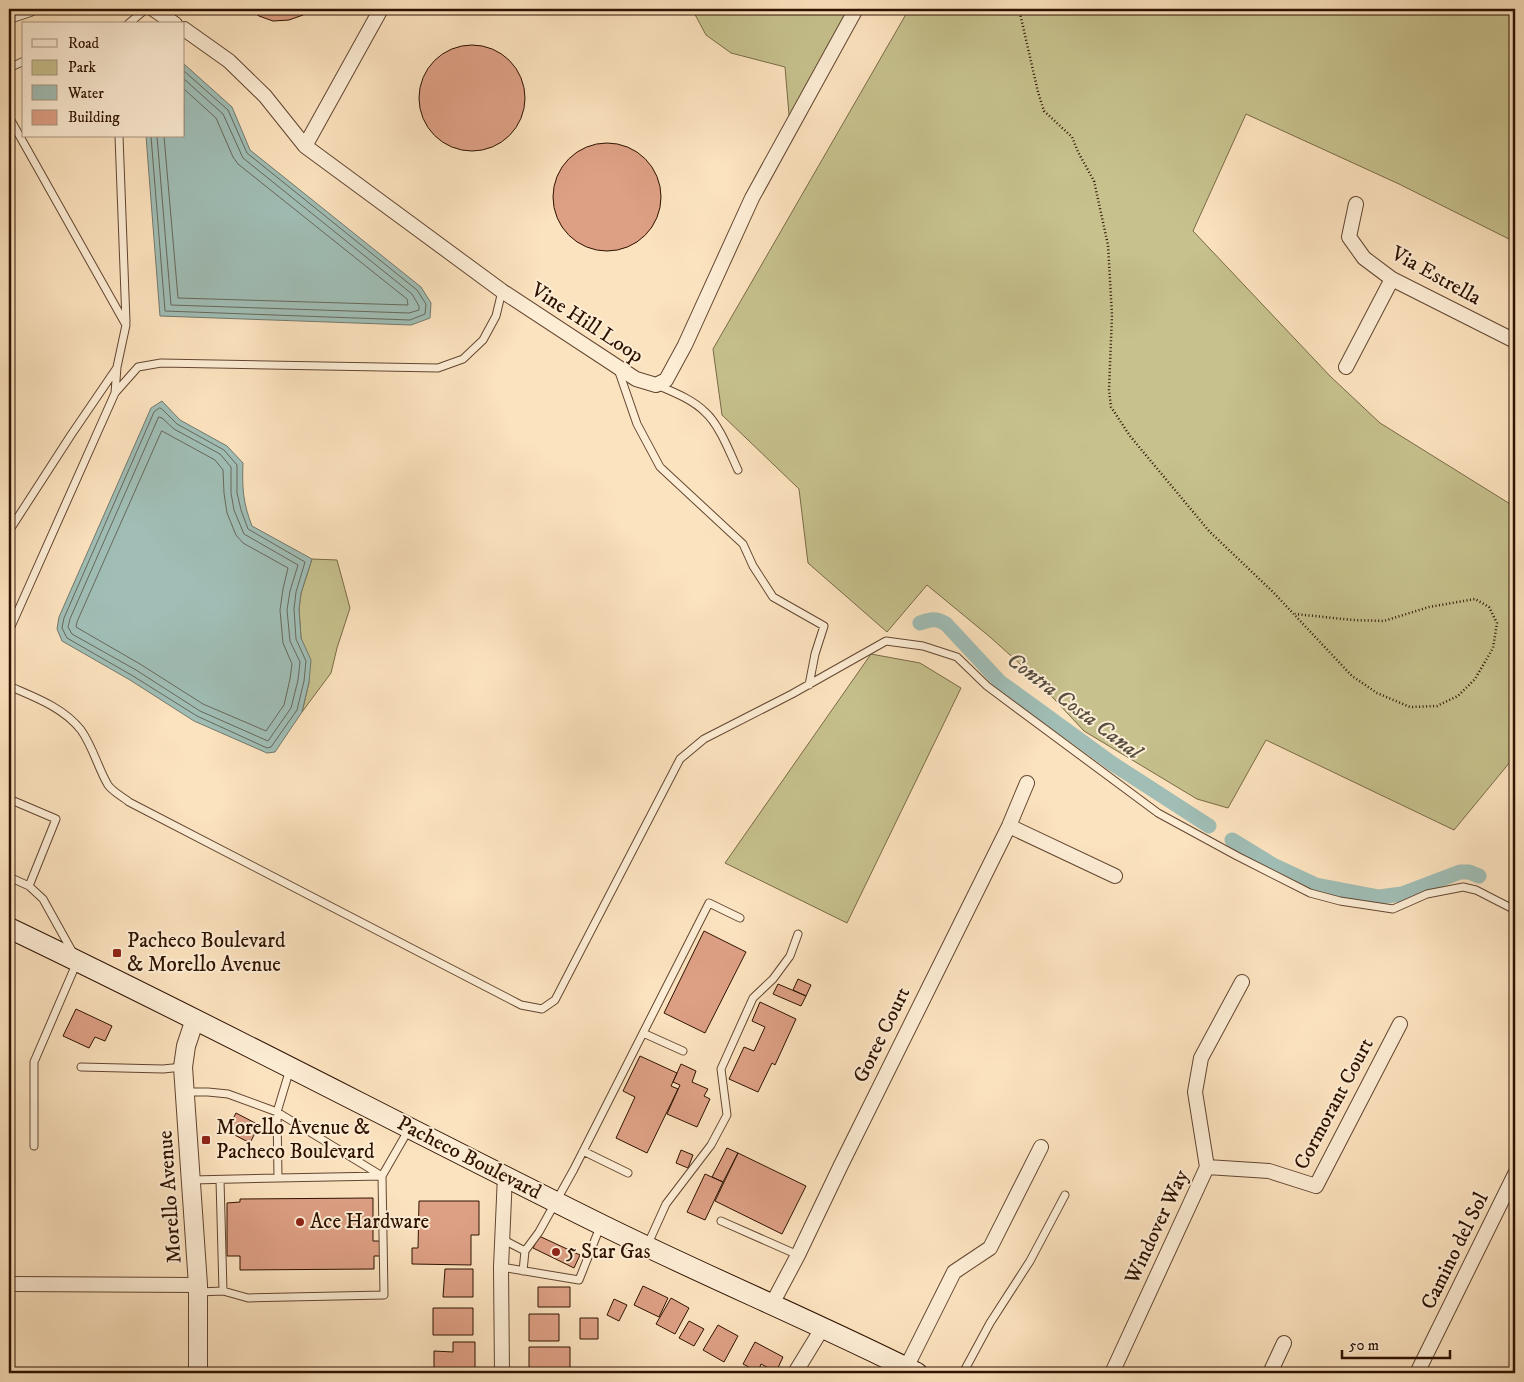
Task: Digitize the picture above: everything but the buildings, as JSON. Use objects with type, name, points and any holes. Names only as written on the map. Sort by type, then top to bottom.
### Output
[{"type":"main road","name":"Pacheco Boulevard","points":[[9,928],[195,1018],[290,1068],[647,1247],[912,1370]]},
{"type":"street","points":[[9,16],[30,9]]},
{"type":"street","points":[[153,9],[172,22]]},
{"type":"street","points":[[305,146],[381,9]]},
{"type":"street","name":"Vine Hill Loop","points":[[185,31],[229,60],[265,96],[305,146],[502,291],[636,380],[656,385],[666,380],[685,345],[752,198],[856,9]]},
{"type":"street","name":"Via Estrella","points":[[1356,204],[1349,237],[1364,258],[1392,279],[1515,341]]},
{"type":"street","points":[[1346,367],[1392,279]]},
{"type":"street","name":"Goree Court","points":[[772,1304],[798,1255],[1009,826],[1027,783]]},
{"type":"street","points":[[1009,826],[1115,876]]},
{"type":"street","name":"Windover Way","points":[[1112,1373],[1207,1167],[1194,1092],[1201,1058],[1242,982]]},
{"type":"street","name":"Morello Avenue","points":[[195,1018],[186,1046],[184,1068],[198,1288],[198,1373]]},
{"type":"street","name":"Cormorant Court","points":[[1207,1167],[1268,1171],[1316,1186],[1400,1024]]},
{"type":"street","name":"Pacheco Boulevard","points":[[912,1370],[954,1272],[990,1248],[1042,1147]]},
{"type":"street","name":"Camino del Sol","points":[[1417,1373],[1515,1174]]},
{"type":"street","points":[[502,1373],[501,1267],[506,1175]]},
{"type":"street","points":[[9,1284],[198,1288]]},
{"type":"street","points":[[795,1373],[822,1327]]},
{"type":"street","points":[[1270,1373],[1284,1344]]},
{"type":"lane","points":[[130,22],[146,9]]},
{"type":"lane","points":[[9,68],[22,62]]},
{"type":"lane","points":[[9,117],[126,325]]},
{"type":"lane","points":[[115,393],[117,367],[126,325],[119,138]]},
{"type":"lane","points":[[9,631],[115,393],[138,367],[161,362],[438,368],[463,359],[483,340],[496,316],[502,291]]},
{"type":"lane","points":[[9,531],[117,367]]},
{"type":"lane","points":[[617,367],[637,424],[660,467],[742,544],[753,566],[773,597],[824,626],[815,654],[809,685]]},
{"type":"lane","points":[[656,385],[682,396],[706,412],[722,436],[738,470]]},
{"type":"lane","points":[[9,686],[47,702],[67,716],[80,729],[91,747],[109,787],[129,802],[521,1005],[542,1009],[555,1000],[680,760],[704,739],[809,685],[886,641],[923,646],[958,657],[987,686],[1158,813],[1310,893],[1340,901],[1392,909],[1427,894],[1463,887],[1476,890],[1515,910]]},
{"type":"lane","points":[[9,799],[56,819],[29,886]]},
{"type":"lane","points":[[9,877],[29,886],[43,899],[77,960],[34,1062],[34,1146]]},
{"type":"lane","points":[[523,1271],[526,1251],[539,1232],[583,1151],[710,903],[740,918]]},
{"type":"lane","points":[[647,1247],[666,1204],[711,1145],[727,1115],[721,1069],[753,998],[772,979],[790,956],[798,934]]},
{"type":"lane","points":[[643,1033],[683,1051]]},
{"type":"lane","points":[[81,1067],[184,1068]]},
{"type":"lane","points":[[278,1178],[277,1112],[290,1068]]},
{"type":"lane","points":[[185,1092],[228,1094],[277,1112],[382,1176]]},
{"type":"lane","points":[[198,1288],[223,1291],[248,1298],[384,1295],[382,1176],[410,1127]]},
{"type":"lane","points":[[583,1151],[628,1173]]},
{"type":"lane","points":[[192,1180],[382,1176]]},
{"type":"lane","points":[[220,1180],[223,1291]]},
{"type":"lane","points":[[963,1373],[990,1323],[1030,1261],[1064,1195]]},
{"type":"lane","points":[[721,1221],[798,1255]]},
{"type":"lane","points":[[501,1267],[579,1280],[601,1224]]},
{"type":"lane","points":[[502,1239],[526,1251]]},
{"type":"path","points":[[1019,9],[1044,111],[1072,137],[1094,181],[1108,245],[1112,315],[1109,390],[1112,407],[1130,436],[1209,531],[1295,614],[1352,676],[1377,693],[1410,707],[1437,706],[1458,696],[1475,679],[1492,648],[1498,622],[1489,607],[1475,599],[1429,607],[1384,621],[1295,614]]},
{"type":"green space","points":[[692,9],[856,9],[790,127],[785,67],[731,53],[706,35]]},
{"type":"green space","points":[[909,9],[1515,9],[1515,242],[1399,184],[1246,114],[1193,231],[1330,376],[1380,423],[1515,507],[1515,756],[1454,830],[1266,740],[1228,808],[1197,799],[1084,731],[1029,672],[927,585],[887,632],[808,563],[799,489],[722,415],[713,349]]},
{"type":"green space","points":[[312,559],[337,560],[350,608],[331,673],[302,712],[309,682],[301,638],[299,609],[301,593]]},
{"type":"green space","points":[[871,654],[920,663],[961,688],[847,923],[725,863]]},
{"type":"water","points":[[185,65],[232,107],[250,150],[421,287],[431,303],[430,318],[411,325],[160,316],[146,138],[185,138]]},
{"type":"water","points":[[162,401],[180,420],[227,446],[243,463],[244,495],[252,526],[312,559],[301,593],[299,609],[301,638],[311,660],[309,682],[302,712],[275,752],[267,753],[194,721],[130,680],[62,641],[57,629],[59,617],[151,408]]},
{"type":"waterway","name":"Contra Costa Canal","points":[[920,623],[933,620],[946,624],[1000,682],[1113,764],[1209,826]]},
{"type":"waterway","name":"Contra Costa Canal","points":[[1232,840],[1273,865],[1316,885],[1379,897],[1402,894],[1460,872],[1469,872],[1479,876]]},
{"type":"place","name":"Pacheco Boulevard & Morello Avenue","points":[[117,953]]},
{"type":"place","name":"Morello Avenue & Pacheco Boulevard","points":[[206,1140]]},
{"type":"place","name":"Ace Hardware","points":[[300,1222]]},
{"type":"place","name":"5 Star Gas","points":[[556,1252]]}]
